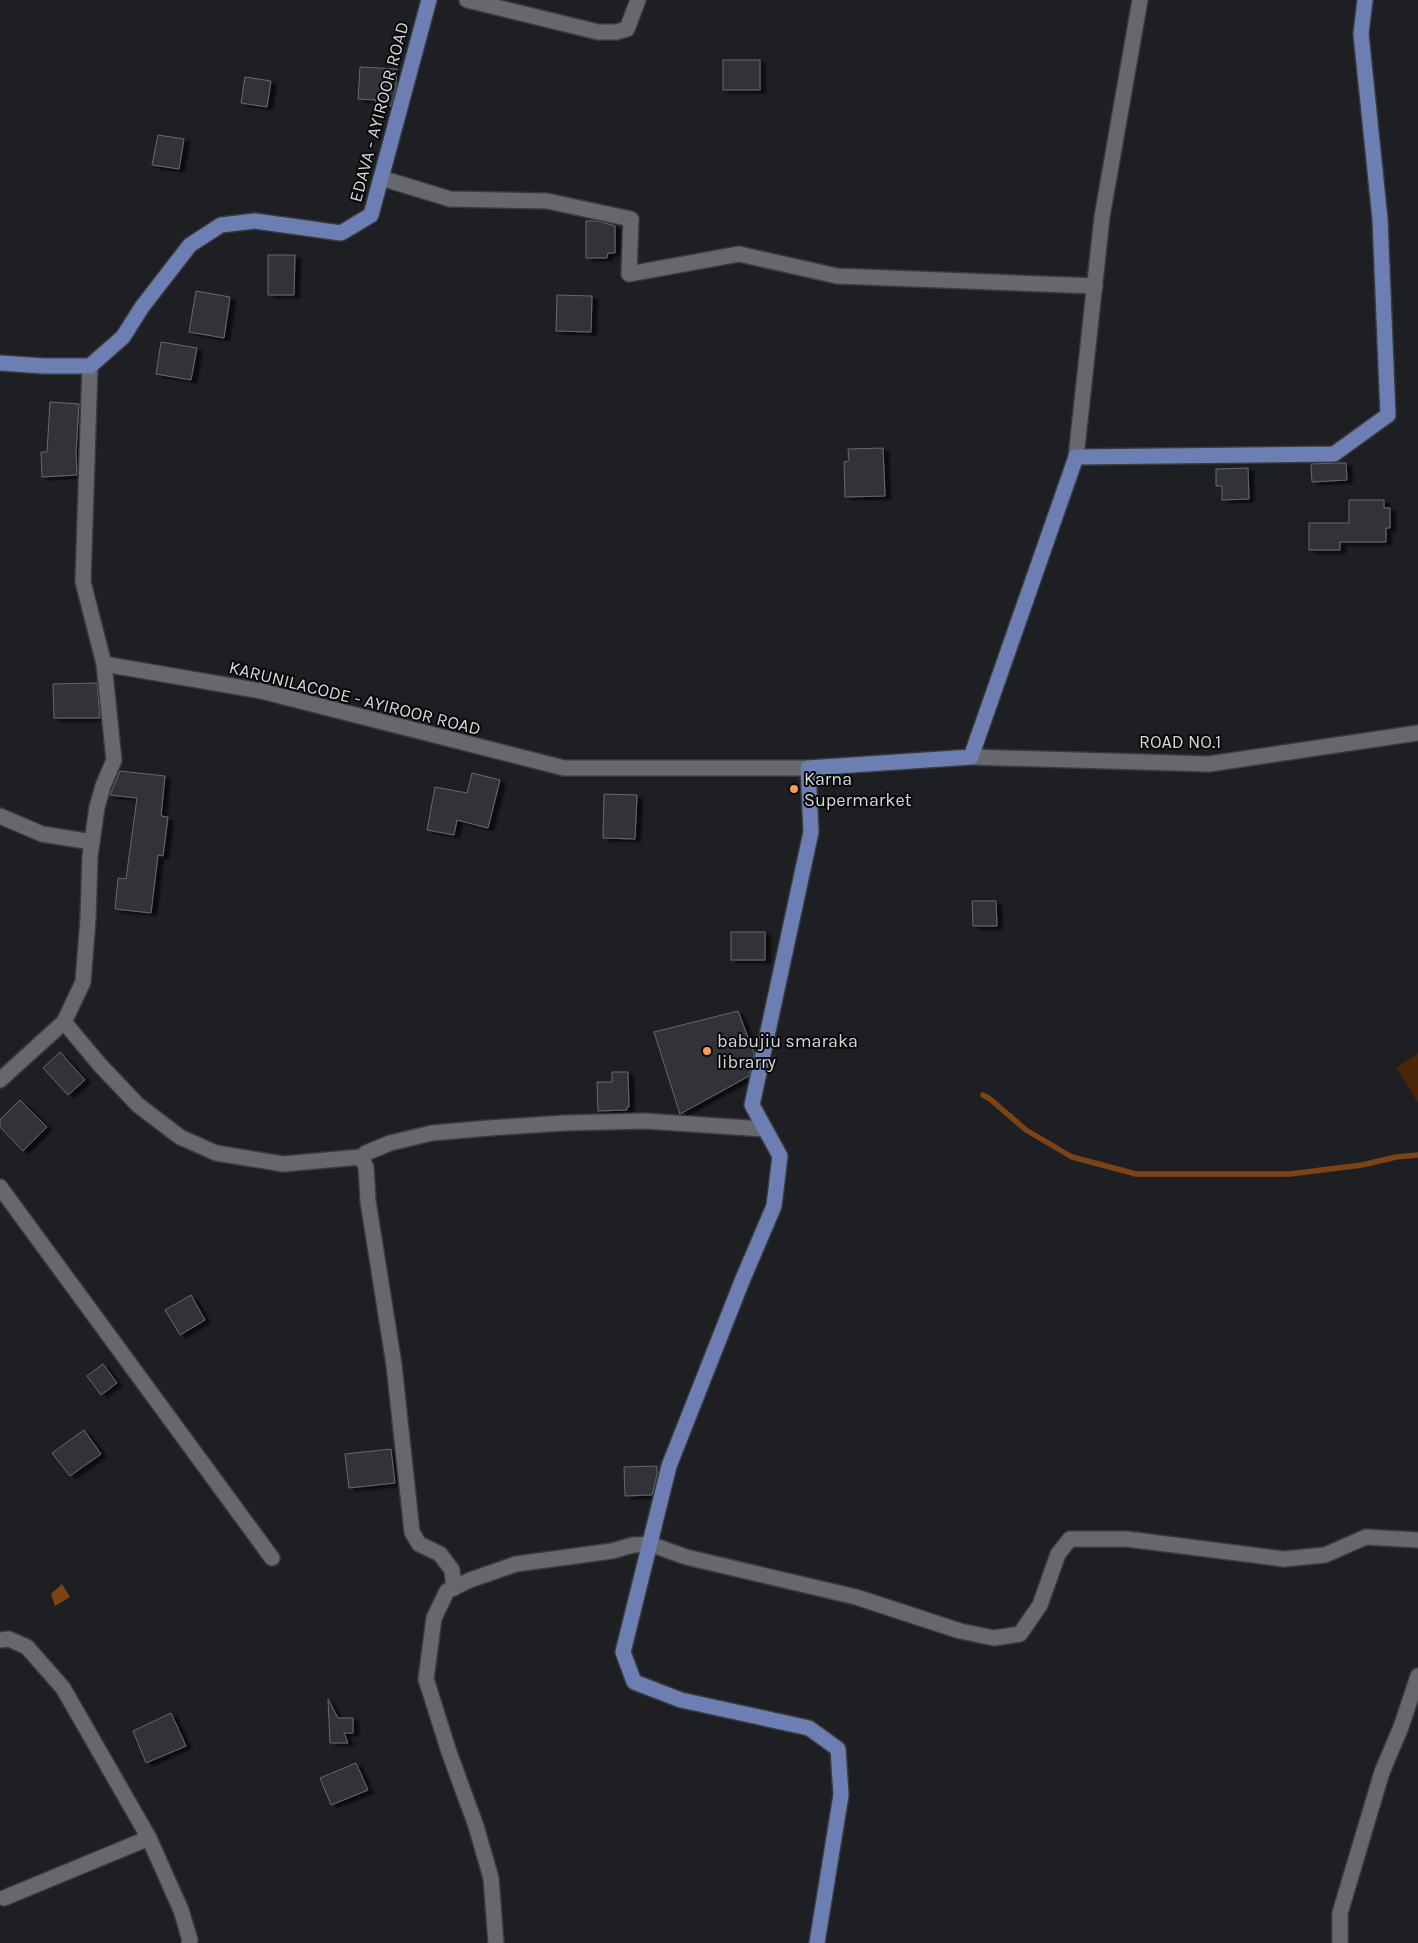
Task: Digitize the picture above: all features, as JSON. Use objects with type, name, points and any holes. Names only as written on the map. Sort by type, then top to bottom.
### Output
[{"type":"main road","name":"EDAVA - AYIROOR ROAD","points":[[90,366],[123,337],[142,307],[190,245],[221,225],[255,221],[341,233],[371,215],[429,0]]},
{"type":"main road","points":[[817,1943],[841,1795],[838,1749],[809,1728],[680,1700],[634,1682],[623,1652],[669,1466],[742,1281],[774,1206],[780,1156],[752,1105],[811,832],[808,768],[971,757],[1076,457],[1334,454],[1388,415],[1380,219],[1361,34],[1365,0]]},
{"type":"main road","points":[[0,363],[44,366],[90,366]]},
{"type":"street","points":[[467,0],[598,32],[616,32],[627,29],[638,0]]},
{"type":"street","points":[[1076,457],[1102,217],[1140,0]]},
{"type":"street","points":[[381,178],[450,199],[547,201],[631,219],[629,274],[739,254],[837,276],[1095,286]]},
{"type":"street","points":[[0,1080],[64,1022],[83,982],[90,856],[97,807],[103,786],[114,760],[104,664],[83,582],[90,366]]},
{"type":"street","name":"KARUNILACODE - AYIROOR ROAD","points":[[104,664],[261,691],[564,768],[808,768]]},
{"type":"street","name":"ROAD NO.1","points":[[971,757],[1209,764],[1418,733]]},
{"type":"street","points":[[0,816],[42,834],[92,842]]},
{"type":"street","points":[[64,1022],[100,1065],[138,1105],[180,1137],[216,1152],[283,1164],[361,1157],[390,1143],[432,1133],[489,1128],[564,1123],[645,1121],[765,1129]]},
{"type":"street","points":[[361,1157],[366,1167],[368,1201],[394,1365],[412,1532],[419,1544],[440,1554],[452,1570],[454,1588]]},
{"type":"street","points":[[0,1187],[272,1558]]},
{"type":"street","points":[[496,1943],[491,1878],[476,1826],[449,1752],[426,1679],[434,1618],[448,1591],[470,1580],[516,1564],[612,1551],[633,1545],[650,1544],[686,1558],[856,1597],[960,1631],[994,1638],[1020,1634],[1040,1605],[1058,1554],[1070,1539],[1127,1539],[1284,1559],[1325,1555],[1366,1537],[1418,1540]]},
{"type":"street","points":[[0,1640],[9,1639],[27,1647],[63,1688],[149,1838],[181,1910],[190,1940],[188,1943]]},
{"type":"street","points":[[1340,1943],[1340,1913],[1382,1772],[1401,1727],[1418,1676]]},
{"type":"street","points":[[4,1898],[149,1838]]},
{"type":"shaded area","points":[[1418,1053],[1418,1103],[1396,1068]]},
{"type":"shaded area","points":[[62,1584],[70,1597],[55,1606],[51,1594]]},
{"type":"building","points":[[723,60],[760,60],[760,90],[723,90]]},
{"type":"building","points":[[360,67],[397,69],[396,87],[391,106],[375,106],[376,100],[358,99]]},
{"type":"building","points":[[245,77],[271,81],[267,107],[241,103]]},
{"type":"building","points":[[158,135],[184,139],[179,169],[152,165]]},
{"type":"building","points":[[586,221],[598,221],[615,226],[615,253],[608,253],[607,258],[586,258]]},
{"type":"building","points":[[268,255],[295,255],[294,295],[268,295]]},
{"type":"building","points":[[196,291],[230,297],[224,338],[189,332]]},
{"type":"building","points":[[557,295],[592,296],[591,332],[556,331]]},
{"type":"building","points":[[161,342],[197,348],[191,380],[156,374]]},
{"type":"building","points":[[50,402],[79,404],[76,452],[77,475],[42,477],[41,452],[47,452]]},
{"type":"building","points":[[883,448],[885,496],[845,497],[844,462],[849,461],[848,449]]},
{"type":"building","points":[[1346,463],[1347,480],[1312,482],[1311,464]]},
{"type":"building","points":[[1248,468],[1249,499],[1222,500],[1222,486],[1216,486],[1216,469]]},
{"type":"building","points":[[1349,500],[1384,500],[1384,508],[1390,508],[1390,528],[1386,528],[1386,542],[1340,542],[1340,550],[1309,550],[1309,523],[1349,523]]},
{"type":"building","points":[[97,683],[100,718],[54,718],[53,684]]},
{"type":"building","points":[[120,771],[165,776],[161,816],[168,817],[163,856],[158,855],[151,913],[115,909],[118,878],[126,879],[137,798],[110,795]]},
{"type":"building","points":[[472,773],[500,780],[488,828],[457,820],[454,835],[427,830],[435,787],[467,793]]},
{"type":"building","points":[[604,794],[637,795],[635,839],[603,838]]},
{"type":"building","points":[[972,901],[996,901],[997,926],[973,926]]},
{"type":"building","points":[[731,932],[765,932],[765,960],[731,960]]},
{"type":"building","name":"babujiu smaraka librarry","points":[[738,1011],[754,1053],[749,1076],[680,1114],[654,1032]]},
{"type":"building","points":[[60,1052],[85,1080],[68,1095],[43,1068]]},
{"type":"building","points":[[612,1072],[628,1072],[629,1107],[627,1107],[627,1110],[598,1111],[597,1082],[612,1082]]},
{"type":"building","points":[[20,1100],[47,1127],[23,1151],[0,1127],[0,1120]]},
{"type":"building","points":[[191,1295],[205,1320],[180,1335],[165,1310]]},
{"type":"building","points":[[103,1364],[117,1383],[101,1395],[87,1376]]},
{"type":"building","points":[[84,1430],[101,1454],[70,1476],[52,1453]]},
{"type":"building","points":[[391,1449],[395,1483],[349,1488],[345,1454]]},
{"type":"building","points":[[657,1466],[652,1495],[625,1496],[624,1467]]},
{"type":"building","points":[[328,1699],[338,1718],[353,1718],[353,1733],[344,1733],[348,1743],[330,1743]]},
{"type":"building","points":[[171,1713],[186,1746],[146,1763],[133,1731]]},
{"type":"building","points":[[356,1763],[368,1790],[331,1805],[320,1778]]},
{"type":"waterway","points":[[983,1095],[1026,1130],[1072,1157],[1136,1174],[1290,1174],[1362,1165],[1396,1157],[1418,1155]]},
{"type":"place","name":"Karna Supermarket","points":[[794,789]]},
{"type":"place","name":"babujiu smaraka librarry","points":[[707,1051]]}]
